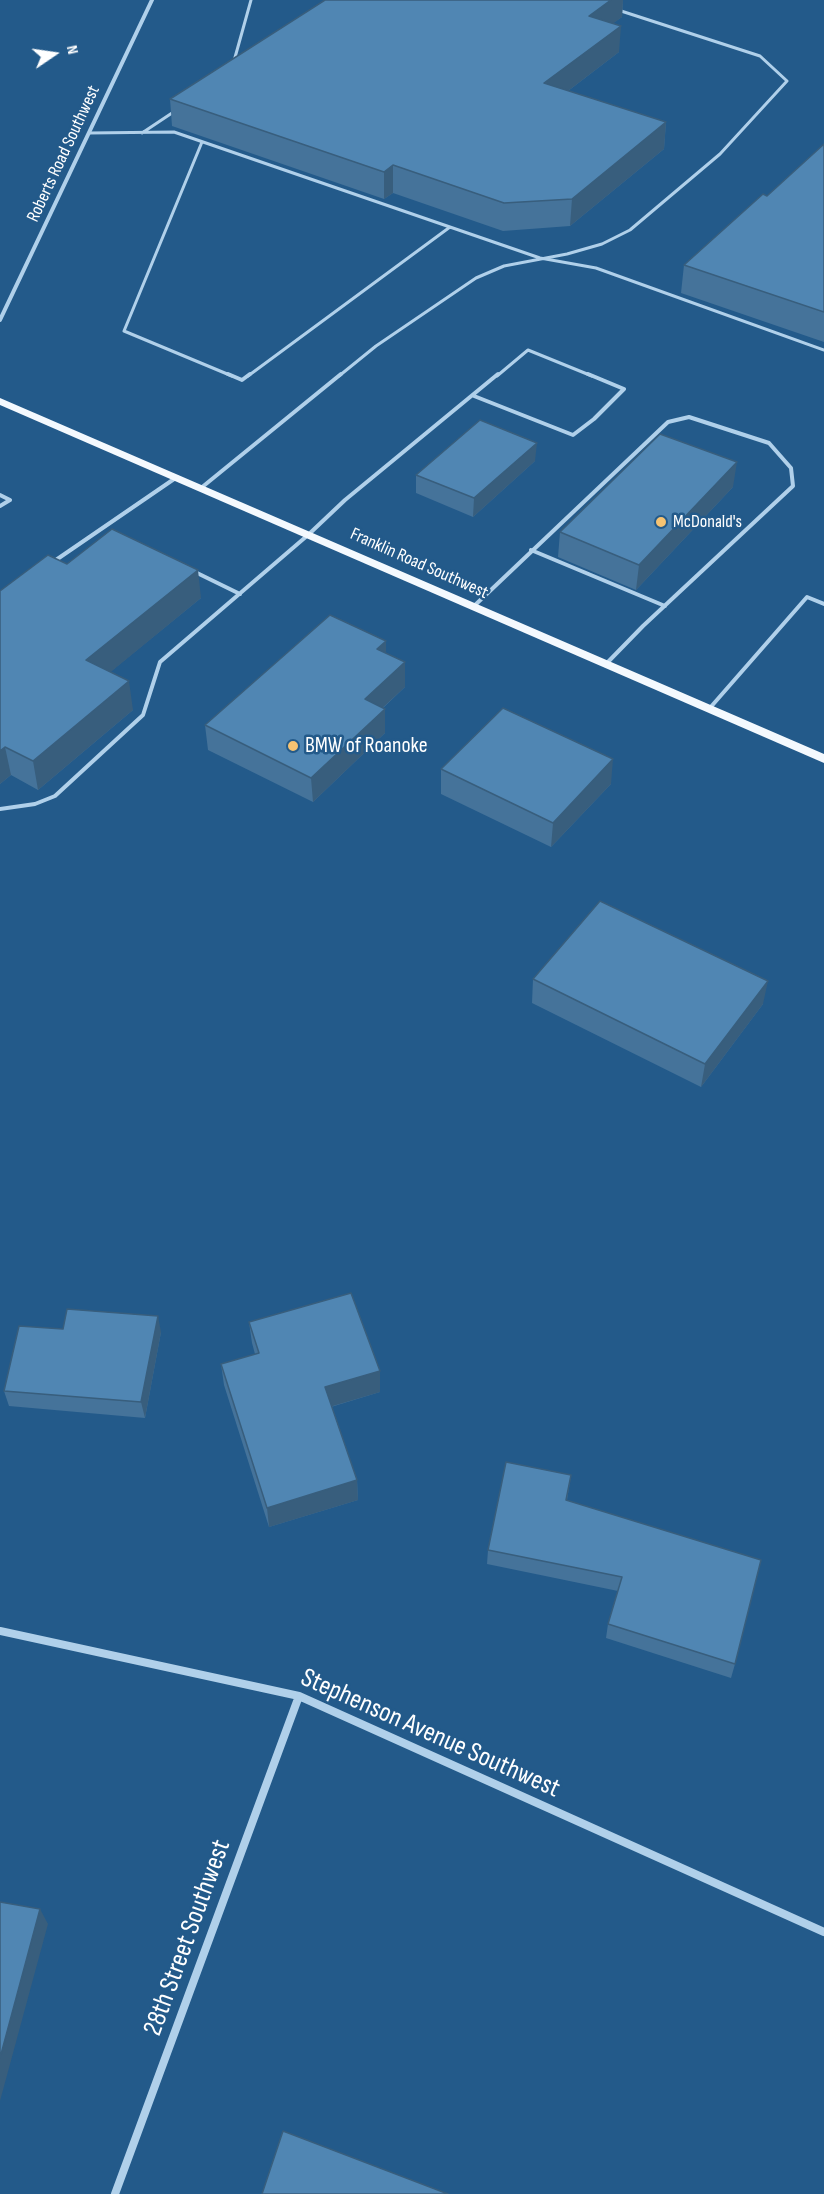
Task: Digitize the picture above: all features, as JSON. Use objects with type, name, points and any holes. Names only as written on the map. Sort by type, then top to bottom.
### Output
[{"type":"main road","name":"Franklin Road Southwest","points":[[0,401],[824,759]]},
{"type":"street","name":"Roberts Road Southwest","points":[[0,320],[152,0]]},
{"type":"street","name":"Stephenson Avenue Southwest","points":[[0,1631],[299,1696],[824,1932]]},
{"type":"street","name":"28th Street Southwest","points":[[115,2194],[299,1696]]},
{"type":"lane","points":[[233,66],[251,0]]},
{"type":"lane","points":[[201,488],[376,346],[476,278],[504,267],[602,244],[630,230],[720,154],[787,81],[760,56],[608,7]]},
{"type":"lane","points":[[142,132],[181,108]]},
{"type":"lane","points":[[89,133],[174,132],[540,258],[596,268],[824,350]]},
{"type":"lane","points":[[202,142],[124,331],[242,380],[450,227]]},
{"type":"lane","points":[[0,809],[35,804],[56,796],[143,715],[160,662],[308,535],[345,500],[528,350],[624,389],[594,419],[573,435],[474,396]]},
{"type":"lane","points":[[473,607],[668,422],[689,417],[769,443],[791,468],[793,486],[606,664]]},
{"type":"lane","points":[[48,565],[177,477]]},
{"type":"lane","points":[[0,495],[10,500],[0,506]]},
{"type":"lane","points":[[103,528],[114,533]]},
{"type":"lane","points":[[531,550],[665,606]]},
{"type":"lane","points":[[187,568],[240,594]]},
{"type":"lane","points":[[709,709],[807,597],[824,604]]},
{"type":"building","points":[[325,0],[611,0],[589,16],[621,26],[544,83],[666,122],[572,199],[504,203],[393,165],[384,172],[170,99]]},
{"type":"building","points":[[824,144],[824,312],[684,265],[763,194],[767,196]]},
{"type":"building","points":[[480,420],[537,443],[474,498],[416,475]]},
{"type":"building","points":[[660,434],[737,462],[639,565],[560,532]]},
{"type":"building","points":[[112,529],[198,570],[86,660],[129,681],[33,761],[5,747],[0,751],[0,591],[48,555],[67,564]]},
{"type":"building","points":[[330,615],[386,641],[377,649],[405,662],[365,699],[385,709],[311,778],[205,725]]},
{"type":"building","points":[[503,708],[613,759],[553,823],[441,769]]},
{"type":"building","points":[[600,901],[768,981],[705,1064],[533,979]]},
{"type":"building","points":[[351,1293],[380,1371],[325,1387],[357,1480],[267,1508],[221,1364],[259,1353],[249,1322]]},
{"type":"building","points":[[67,1309],[158,1316],[141,1402],[4,1391],[19,1326],[63,1329]]},
{"type":"building","points":[[506,1462],[571,1475],[566,1500],[761,1560],[735,1664],[608,1624],[622,1577],[488,1550]]},
{"type":"building","points":[[0,1902],[40,1909],[0,2058]]},
{"type":"building","points":[[283,2131],[448,2194],[262,2194]]},
{"type":"place","name":"McDonald's","points":[[661,522]]},
{"type":"place","name":"BMW of Roanoke","points":[[293,746]]}]
